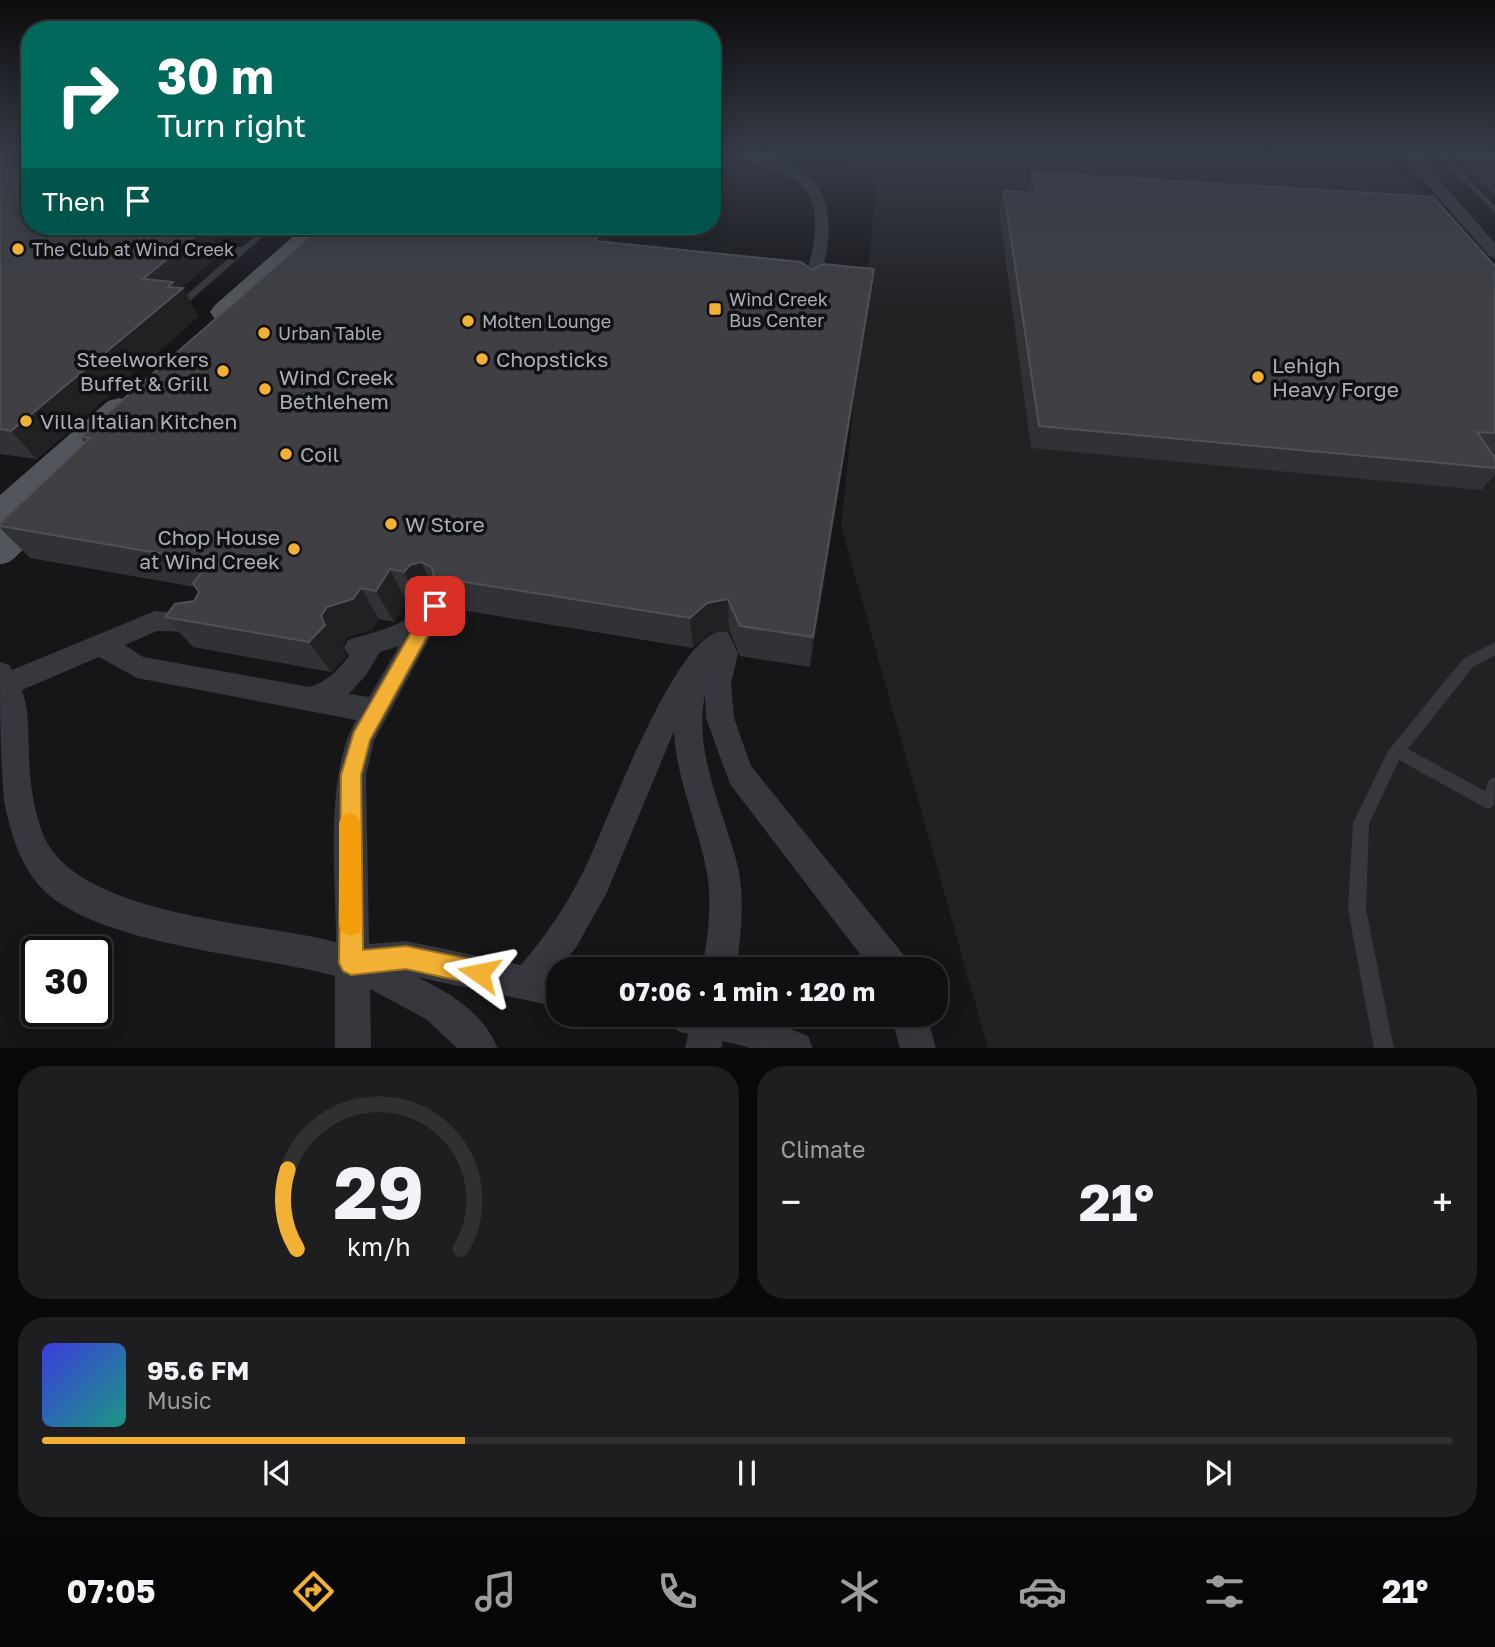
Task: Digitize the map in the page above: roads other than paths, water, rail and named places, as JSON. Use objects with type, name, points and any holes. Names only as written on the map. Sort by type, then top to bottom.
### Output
[{"type":"main road","points":[[310,235],[208,337],[327,235]]},
{"type":"main road","points":[[0,516],[143,398],[0,544]]},
{"type":"street","points":[[810,294],[825,215],[822,205]]},
{"type":"street","points":[[1453,205],[1495,253]]},
{"type":"street","points":[[308,699],[328,694],[342,685],[363,649],[399,635],[431,612],[361,738],[351,775],[353,1048]]},
{"type":"street","points":[[209,624],[187,620],[155,621],[101,644],[4,678],[16,731],[15,771],[28,836],[42,864],[57,881],[90,902],[127,916],[351,963],[438,1005],[458,1021],[480,1048]]},
{"type":"street","points":[[101,644],[137,667],[376,711]]},
{"type":"street","points":[[363,649],[407,656]]},
{"type":"street","points":[[351,963],[406,957],[543,987],[562,942],[585,902],[681,682],[716,652]]},
{"type":"street","points":[[716,652],[693,685],[687,741],[693,776],[722,867],[725,929],[721,957]]},
{"type":"street","points":[[716,652],[720,718],[740,774],[884,957]]},
{"type":"street","points":[[694,1027],[703,1048]]},
{"type":"street","points":[[735,1027],[794,1048]]},
{"type":"street","points":[[912,1027],[918,1048]]},
{"type":"lane","points":[[187,299],[260,235]]},
{"type":"lane","points":[[192,244],[242,249]]},
{"type":"lane","points":[[1384,1048],[1357,909],[1361,823],[1397,751],[1468,663],[1495,648]]},
{"type":"lane","points":[[1397,751],[1488,801],[1495,785]]},
{"type":"place","name":"The Club at Wind Creek","points":[[18,249]]},
{"type":"place","name":"Wind Creek Bus Center","points":[[715,309]]},
{"type":"place","name":"Molten Lounge","points":[[468,321]]},
{"type":"place","name":"Urban Table","points":[[264,333]]},
{"type":"place","name":"Chopsticks","points":[[482,359]]},
{"type":"place","name":"Steelworkers Buffet & Grill","points":[[223,371]]},
{"type":"place","name":"Lehigh Heavy Forge","points":[[1258,377]]},
{"type":"place","name":"Wind Creek Bethlehem","points":[[265,389]]},
{"type":"place","name":"Villa Italian Kitchen","points":[[26,421]]},
{"type":"place","name":"Coil","points":[[286,454]]},
{"type":"place","name":"W Store","points":[[391,524]]},
{"type":"place","name":"Chop House at Wind Creek","points":[[294,549]]}]
